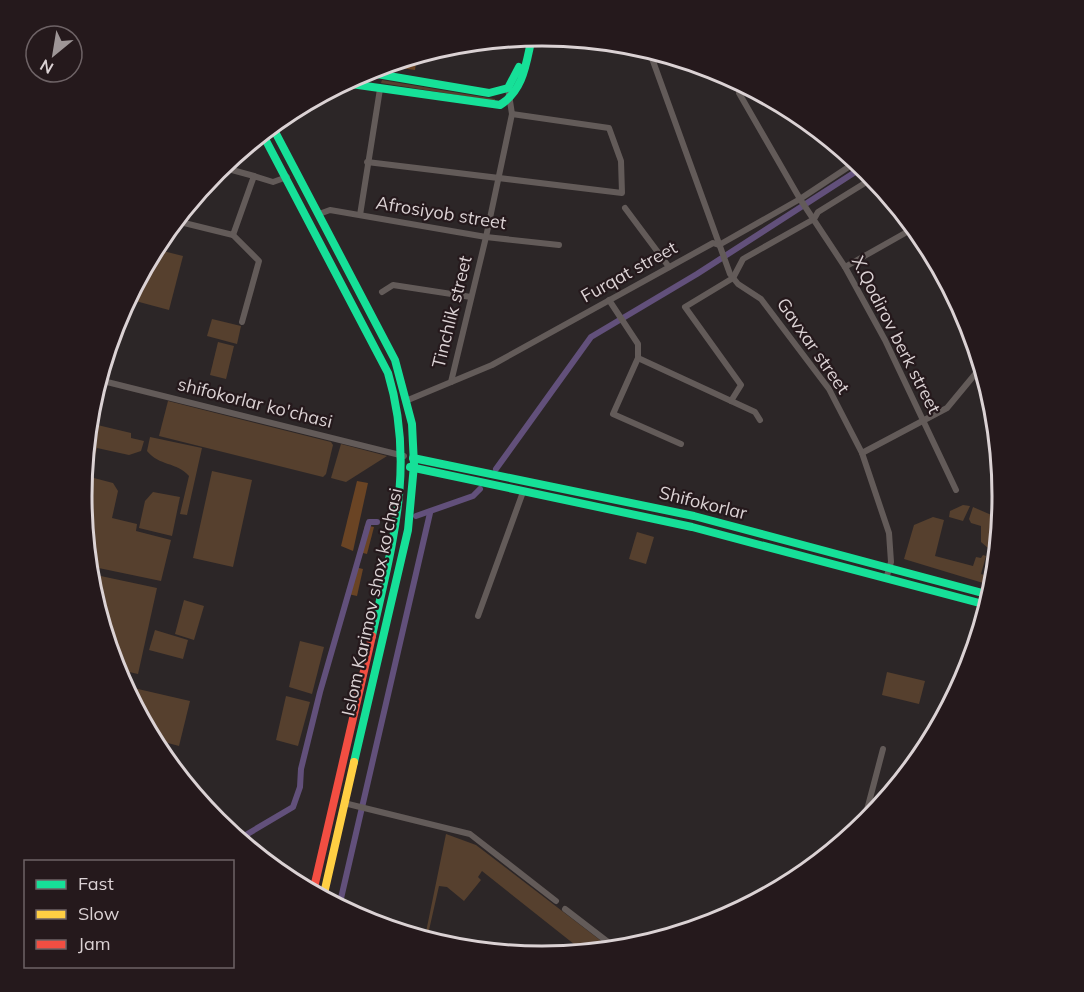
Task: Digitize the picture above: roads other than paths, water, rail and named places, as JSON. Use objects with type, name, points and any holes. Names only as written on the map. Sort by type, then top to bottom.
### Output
[{"type":"main road","points":[[360,86],[500,105],[512,99],[522,79],[530,46]]},
{"type":"main road","points":[[385,75],[489,93],[508,88],[516,76],[525,47]]},
{"type":"main road","points":[[381,89],[378,80],[382,76]]},
{"type":"main road","name":"Islom Karimov shox ko'chasi","points":[[276,133],[395,360],[408,400],[415,437],[416,463],[408,530],[325,889]]},
{"type":"main road","name":"Islom Karimov shox ko'chasi","points":[[266,141],[388,373],[397,403],[404,456],[395,533],[315,884]]},
{"type":"main road","name":"Shifokorlar","points":[[404,456],[416,463],[523,492],[693,527],[978,603]]},
{"type":"main road","name":"Shifokorlar","points":[[404,466],[416,463],[694,516],[981,593]]},
{"type":"street","points":[[654,61],[719,245]]},
{"type":"street","name":"Tinchlik street","points":[[450,382],[486,237],[512,114],[512,99],[508,88]]},
{"type":"street","points":[[360,215],[367,162],[381,89]]},
{"type":"street","name":"X.Qodirov berk street","points":[[740,93],[800,199],[845,267],[956,490]]},
{"type":"street","points":[[367,162],[622,193],[621,161],[609,128],[512,114]]},
{"type":"street","name":"Furqat street","points":[[408,400],[492,365],[713,243],[719,245],[800,199],[848,167]]},
{"type":"street","points":[[232,170],[273,182],[287,177]]},
{"type":"street","points":[[232,235],[254,177]]},
{"type":"street","points":[[731,401],[741,385],[685,307],[733,278],[743,259],[814,219],[818,212],[865,183]]},
{"type":"street","points":[[625,208],[669,267]]},
{"type":"street","name":"Afrosiyob street","points":[[319,214],[330,210],[486,237],[559,245]]},
{"type":"street","points":[[184,223],[232,235],[259,261],[242,322]]},
{"type":"street","points":[[845,267],[906,232]]},
{"type":"street","name":"Gavxar street","points":[[719,245],[733,278],[738,284],[761,299],[829,388],[862,453],[889,533],[891,561],[886,579]]},
{"type":"street","points":[[382,292],[393,285],[471,297]]},
{"type":"street","points":[[609,300],[638,344],[638,358],[612,414],[681,444]]},
{"type":"street","points":[[638,358],[755,412],[760,420]]},
{"type":"street","points":[[862,453],[947,408],[975,375]]},
{"type":"street","name":"shifokorlar ko'chasi","points":[[107,382],[404,456]]},
{"type":"street","points":[[478,616],[523,492]]},
{"type":"street","points":[[867,806],[883,749]]},
{"type":"street","points":[[344,803],[470,834],[556,902]]},
{"type":"street","points":[[565,909],[607,941]]},
{"type":"waterway","points":[[496,469],[591,337],[697,274],[854,173]]},
{"type":"waterway","points":[[416,516],[473,496],[480,489]]},
{"type":"waterway","points":[[341,898],[430,513]]},
{"type":"waterway","points":[[247,835],[293,807],[300,787],[301,769],[320,692],[369,522],[377,522]]}]
